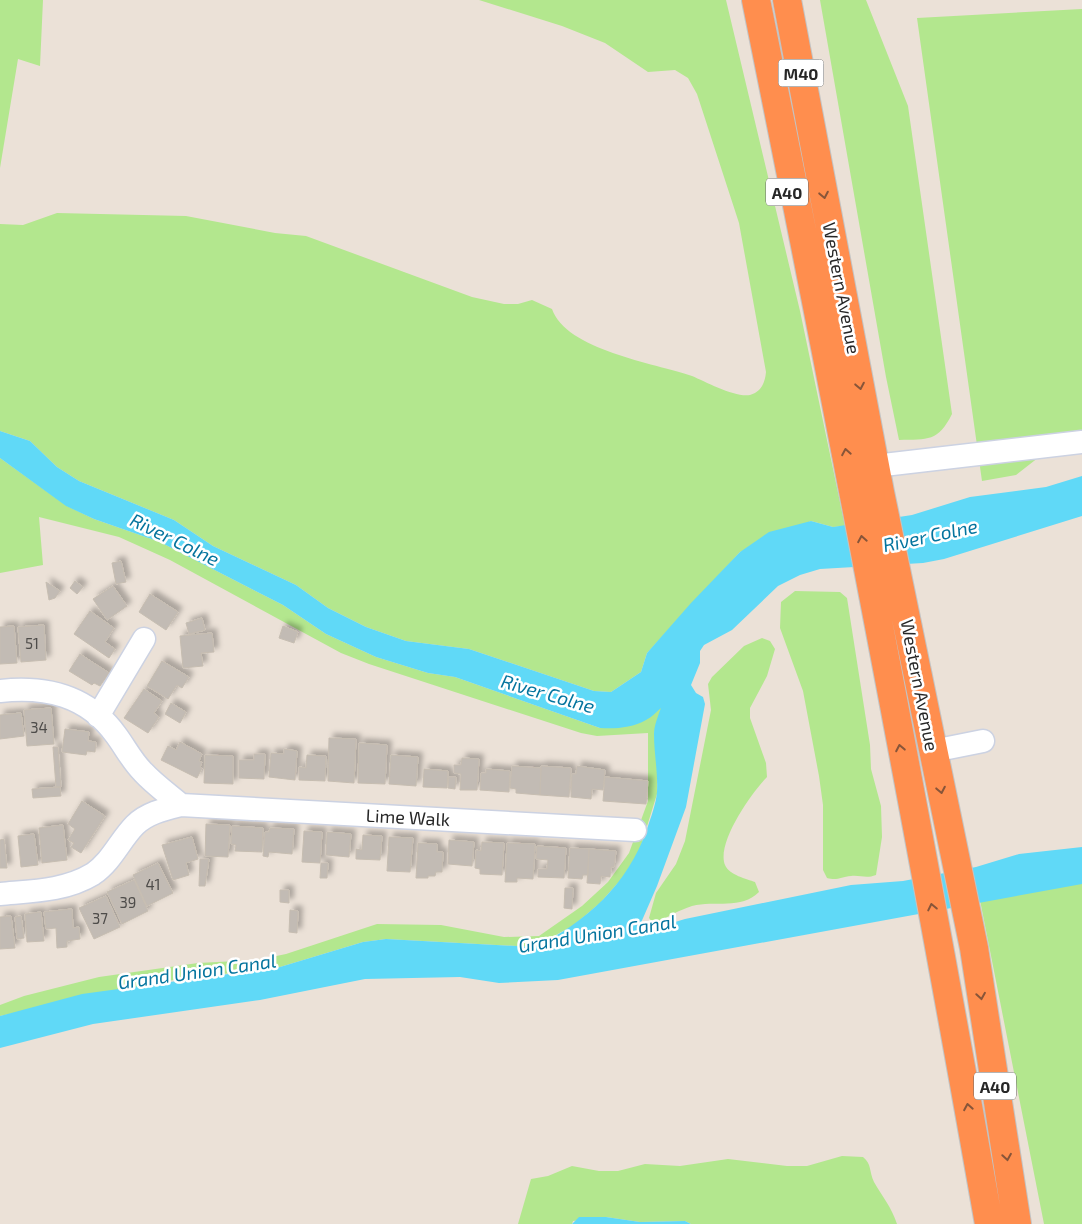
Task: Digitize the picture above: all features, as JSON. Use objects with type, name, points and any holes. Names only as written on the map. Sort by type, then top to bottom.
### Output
[{"type":"highway","name":"A40","points":[[740,0],[834,384]]},
{"type":"highway","name":"M40","points":[[756,0],[834,384]]},
{"type":"highway","name":"M40","points":[[787,0],[815,147]]},
{"type":"highway","points":[[796,0],[815,147]]},
{"type":"highway","name":"Western Avenue","points":[[815,147],[870,486],[869,579],[941,955],[988,1224]]},
{"type":"highway","name":"Western Avenue","points":[[834,384],[870,486],[896,571],[974,948],[1017,1224]]},
{"type":"street","points":[[870,486],[1082,442]]},
{"type":"street","points":[[98,716],[144,639]]},
{"type":"street","points":[[0,691],[31,689],[50,691],[70,698],[98,716],[116,734],[143,772],[181,805]]},
{"type":"street","points":[[933,751],[983,741]]},
{"type":"street","points":[[0,894],[58,888],[82,880],[100,868],[141,820],[164,809],[181,805]]},
{"type":"street","name":"Lime Walk","points":[[181,805],[635,830]]},
{"type":"green space","points":[[0,0],[43,0],[40,66],[18,59],[0,168]]},
{"type":"green space","points":[[479,0],[726,0],[800,311],[845,526],[833,527],[811,521],[740,552],[647,653],[641,672],[611,692],[594,691],[469,649],[406,641],[366,627],[328,608],[296,585],[213,546],[174,520],[79,481],[57,467],[30,441],[0,431],[0,224],[23,225],[57,213],[186,216],[275,233],[306,236],[472,297],[504,304],[518,304],[532,300],[552,309],[560,323],[574,335],[592,345],[635,360],[692,376],[737,394],[750,395],[757,392],[765,380],[766,372],[739,223],[697,94],[688,78],[675,70],[648,72],[605,43],[562,26]]},
{"type":"green space","points":[[820,0],[866,0],[908,106],[952,414],[942,430],[925,439],[899,440],[886,377]]},
{"type":"green space","points":[[1082,9],[1082,434],[1057,443],[1016,475],[982,481],[917,18]]},
{"type":"green space","points":[[0,458],[67,506],[94,519],[160,542],[283,605],[326,634],[376,657],[428,673],[455,677],[600,728],[662,707],[654,733],[657,758],[657,794],[640,849],[625,875],[600,903],[574,925],[534,947],[386,939],[363,942],[280,967],[166,981],[0,1016],[0,1005],[24,996],[99,977],[198,963],[257,960],[286,954],[377,924],[441,925],[504,937],[539,936],[582,906],[608,882],[629,853],[648,801],[648,733],[597,736],[581,733],[369,664],[341,653],[170,560],[119,537],[39,517],[43,565],[0,573]]},
{"type":"green space","points":[[795,591],[840,592],[847,598],[870,745],[871,769],[881,806],[882,837],[876,875],[830,879],[827,878],[823,870],[823,805],[819,776],[803,691],[780,628],[781,602]]},
{"type":"green space","points":[[762,638],[770,641],[775,649],[767,676],[750,708],[750,718],[766,763],[767,777],[737,818],[730,831],[724,856],[727,868],[739,876],[755,882],[759,892],[752,898],[736,903],[692,906],[654,924],[649,918],[656,893],[676,864],[685,841],[711,710],[708,684],[712,677],[744,646]]},
{"type":"green space","points":[[1082,866],[1082,1224],[1044,1224],[977,885]]},
{"type":"green space","points":[[842,1156],[863,1157],[866,1160],[874,1182],[890,1207],[897,1224],[691,1224],[685,1221],[640,1222],[606,1217],[573,1221],[572,1224],[518,1224],[531,1179],[548,1176],[572,1166],[599,1171],[618,1171],[645,1164],[680,1166],[728,1159],[787,1166],[807,1166]]},
{"type":"water","points":[[0,431],[30,441],[57,467],[79,481],[174,520],[213,546],[296,585],[328,608],[366,627],[406,641],[469,649],[594,691],[611,692],[641,672],[647,653],[691,603],[740,552],[769,532],[811,521],[833,527],[912,515],[970,497],[1046,487],[1082,476],[1082,516],[944,559],[923,563],[820,569],[800,575],[778,586],[732,630],[704,645],[700,651],[700,663],[691,685],[696,693],[703,697],[705,704],[686,807],[657,886],[640,925],[645,931],[685,919],[851,885],[903,881],[976,867],[1019,854],[1082,847],[1082,884],[558,980],[499,983],[460,977],[365,979],[260,1000],[93,1024],[0,1048],[0,1016],[82,994],[280,967],[363,942],[386,939],[534,947],[571,926],[603,900],[629,867],[639,849],[650,820],[657,792],[654,734],[655,724],[661,708],[648,719],[635,725],[600,728],[455,677],[428,673],[376,657],[326,634],[283,605],[160,542],[94,519],[66,506],[0,458]]},
{"type":"water","points":[[579,1217],[606,1217],[640,1222],[685,1221],[691,1224],[572,1224]]},
{"type":"building","points":[[121,561],[126,582],[116,584],[112,563]]},
{"type":"building","points":[[75,581],[83,587],[77,594],[70,588]]},
{"type":"building","points":[[46,582],[60,591],[55,598],[49,600]]},
{"type":"building","points":[[113,586],[127,606],[107,620],[93,599]]},
{"type":"building","points":[[150,594],[178,612],[166,630],[139,612]]},
{"type":"building","points":[[90,611],[114,628],[105,642],[115,649],[109,658],[74,634]]},
{"type":"building","points":[[202,618],[205,630],[189,634],[186,623]]},
{"type":"building","points":[[44,625],[46,660],[21,662],[18,627]]},
{"type":"building","points":[[14,626],[17,663],[0,664],[0,627]]},
{"type":"building","points":[[283,626],[298,632],[294,643],[279,638]]},
{"type":"building","points":[[212,633],[214,652],[201,653],[203,666],[183,668],[180,636]]},
{"type":"building","points":[[80,654],[109,673],[100,686],[94,683],[92,685],[69,671]]},
{"type":"building","points":[[162,661],[189,677],[182,688],[177,685],[168,699],[147,686]]},
{"type":"building","points":[[144,689],[162,701],[154,713],[159,717],[148,733],[124,718]]},
{"type":"building","points":[[171,703],[186,712],[180,723],[165,714]]},
{"type":"building","points":[[51,708],[54,744],[27,746],[24,710]]},
{"type":"building","points":[[21,713],[24,736],[0,739],[0,715]]},
{"type":"building","points":[[65,729],[89,732],[88,741],[96,742],[95,752],[87,751],[86,755],[62,752]]},
{"type":"building","points":[[329,738],[356,739],[354,783],[328,781]]},
{"type":"building","points":[[180,742],[202,754],[199,761],[202,762],[200,767],[202,768],[197,778],[161,760],[168,746],[176,750]]},
{"type":"building","points":[[359,743],[387,745],[385,784],[358,783]]},
{"type":"building","points":[[53,747],[58,747],[61,787],[56,787]]},
{"type":"building","points":[[284,749],[297,751],[295,780],[269,777],[271,753],[284,754]]},
{"type":"building","points":[[254,754],[265,754],[264,779],[239,778],[239,760],[254,760]]},
{"type":"building","points":[[205,755],[233,756],[233,784],[204,783]]},
{"type":"building","points":[[307,755],[326,756],[325,781],[299,780],[299,767],[306,768]]},
{"type":"building","points":[[391,755],[418,757],[416,786],[389,784]]},
{"type":"building","points":[[462,758],[479,759],[477,790],[460,790],[461,774],[454,773],[454,765],[461,765]]},
{"type":"building","points":[[512,766],[541,768],[540,795],[516,793],[516,789],[510,788]]},
{"type":"building","points":[[541,766],[571,768],[569,797],[540,795]]},
{"type":"building","points":[[577,766],[605,770],[603,790],[592,789],[591,799],[571,797],[572,774],[576,774]]},
{"type":"building","points":[[424,769],[448,771],[447,788],[423,787]]},
{"type":"building","points":[[486,769],[510,771],[509,792],[480,790],[481,773],[486,773]]},
{"type":"building","points":[[449,777],[456,777],[455,789],[448,788]]},
{"type":"building","points":[[605,777],[648,781],[646,804],[603,801]]},
{"type":"building","points":[[60,787],[61,796],[33,798],[32,789]]},
{"type":"building","points":[[82,801],[105,816],[81,853],[71,847],[74,843],[68,840],[75,829],[68,824]]},
{"type":"building","points":[[206,824],[230,825],[228,857],[205,856]]},
{"type":"building","points":[[63,825],[67,860],[42,863],[39,828]]},
{"type":"building","points":[[232,826],[263,828],[262,852],[235,851],[236,845],[231,844]]},
{"type":"building","points":[[270,828],[294,829],[292,854],[269,852],[268,857],[263,856],[265,832],[269,832]]},
{"type":"building","points":[[304,831],[322,832],[320,863],[302,862]]},
{"type":"building","points":[[327,832],[351,834],[349,857],[326,855]]},
{"type":"building","points":[[34,834],[38,865],[21,867],[18,836]]},
{"type":"building","points":[[363,835],[382,836],[380,860],[356,859],[356,849],[362,850]]},
{"type":"building","points":[[192,837],[198,859],[186,863],[189,875],[173,880],[162,845]]},
{"type":"building","points":[[389,837],[413,838],[410,872],[387,871]]},
{"type":"building","points":[[4,839],[7,868],[0,868],[0,840]]},
{"type":"building","points":[[449,840],[474,842],[472,866],[448,864]]},
{"type":"building","points":[[482,842],[504,843],[502,875],[480,874],[480,869],[475,868],[476,850],[481,851]]},
{"type":"building","points":[[418,843],[437,844],[437,852],[443,852],[442,872],[436,872],[435,876],[428,876],[428,878],[416,878]]},
{"type":"building","points":[[507,843],[535,844],[533,879],[517,878],[517,882],[505,882]]},
{"type":"building","points":[[537,846],[566,848],[564,878],[538,877],[538,869],[547,869],[548,860],[536,859]]},
{"type":"building","points":[[570,848],[589,849],[588,875],[583,875],[582,879],[568,878]]},
{"type":"building","points":[[589,849],[616,851],[614,867],[611,867],[610,877],[601,876],[600,884],[587,883]]},
{"type":"building","points":[[200,859],[209,859],[205,886],[199,886]]},
{"type":"building","points":[[158,863],[173,893],[147,906],[133,875]]},
{"type":"building","points":[[321,863],[328,863],[327,878],[320,878]]},
{"type":"building","points":[[134,880],[148,911],[122,924],[107,892]]},
{"type":"building","points":[[565,888],[573,888],[572,909],[564,908]]},
{"type":"building","points":[[280,890],[289,890],[289,903],[280,902]]},
{"type":"building","points":[[106,896],[120,927],[94,939],[79,908]]},
{"type":"building","points":[[72,909],[73,928],[79,927],[80,939],[67,941],[67,947],[57,948],[56,928],[46,929],[44,912]]},
{"type":"building","points":[[290,910],[298,911],[297,933],[289,932]]},
{"type":"building","points":[[41,912],[44,941],[27,942],[25,914]]},
{"type":"building","points":[[11,916],[15,948],[0,949],[0,917]]},
{"type":"building","points":[[21,916],[24,938],[17,939],[15,917]]},
{"type":"water label","name":"River Colne","points":[[930,535]]},
{"type":"water label","name":"River Colne","points":[[175,539]]},
{"type":"water label","name":"River Colne","points":[[548,693]]},
{"type":"water label","name":"Grand Union Canal","points":[[597,933]]},
{"type":"water label","name":"Grand Union Canal","points":[[197,971]]}]
